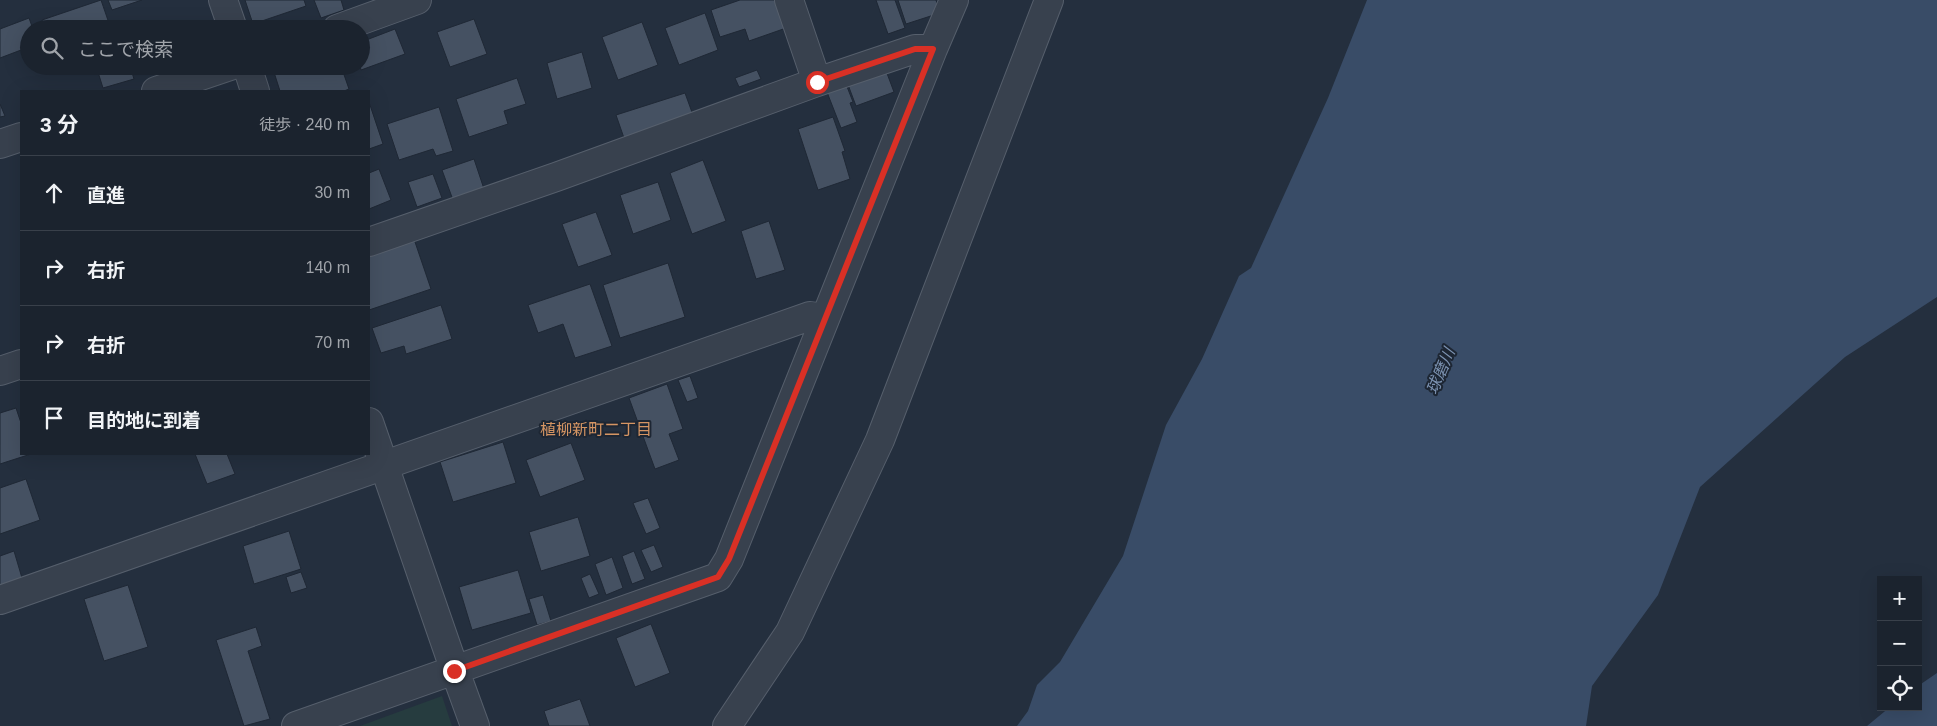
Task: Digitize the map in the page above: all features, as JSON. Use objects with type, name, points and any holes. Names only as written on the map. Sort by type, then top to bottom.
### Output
[{"type":"street","points":[[223,0],[230,20]]},
{"type":"street","points":[[362,20],[417,0]]},
{"type":"street","points":[[789,0],[817,82]]},
{"type":"street","points":[[296,726],[718,577],[729,559],[954,0]]},
{"type":"street","points":[[726,726],[790,632],[880,440],[1049,0]]},
{"type":"street","points":[[370,242],[556,177],[817,82],[915,49],[933,49]]},
{"type":"street","points":[[159,90],[203,75]]},
{"type":"street","points":[[250,75],[255,90]]},
{"type":"street","points":[[0,144],[20,137]]},
{"type":"street","points":[[0,600],[810,316],[825,318]]},
{"type":"street","points":[[0,371],[20,364]]},
{"type":"street","points":[[370,425],[454,671],[475,726]]},
{"type":"green space","points":[[442,696],[452,726],[360,726]]},
{"type":"water","name":"球磨川","points":[[1367,0],[1937,0],[1937,297],[1845,357],[1700,487],[1658,595],[1592,686],[1586,726],[1017,726],[1028,711],[1037,685],[1060,662],[1123,556],[1166,425],[1202,359],[1239,276],[1251,268],[1328,98]]},
{"type":"water","points":[[1937,673],[1937,726],[1867,726],[1885,711],[1922,711],[1922,683]]},
{"type":"building","points":[[101,0],[108,20],[42,20]]},
{"type":"building","points":[[108,0],[142,0],[112,10]]},
{"type":"building","points":[[245,0],[304,0],[306,6],[265,20],[252,20]]},
{"type":"building","points":[[314,0],[341,0],[344,10],[321,18]]},
{"type":"building","points":[[740,0],[780,0],[789,27],[749,41],[745,29],[720,37],[711,10]]},
{"type":"building","points":[[876,0],[895,0],[905,28],[888,34]]},
{"type":"building","points":[[898,0],[936,0],[940,13],[906,24]]},
{"type":"building","points":[[705,13],[718,50],[679,65],[665,28]]},
{"type":"building","points":[[474,19],[487,54],[450,67],[437,32]]},
{"type":"building","points":[[20,21],[20,50],[0,58],[0,29]]},
{"type":"building","points":[[642,22],[658,65],[618,80],[602,37]]},
{"type":"building","points":[[395,29],[405,54],[370,67],[370,39]]},
{"type":"building","points":[[582,52],[592,88],[557,99],[547,63]]},
{"type":"building","points":[[885,68],[894,92],[856,106],[847,82]]},
{"type":"building","points":[[757,70],[761,79],[739,87],[735,78]]},
{"type":"building","points":[[99,75],[133,75],[134,79],[103,88]]},
{"type":"building","points":[[275,75],[344,75],[349,89],[346,90],[280,90]]},
{"type":"building","points":[[517,78],[526,104],[504,111],[508,124],[469,137],[456,99]]},
{"type":"building","points":[[844,79],[853,102],[850,103],[857,122],[841,128],[825,87]]},
{"type":"building","points":[[685,93],[693,115],[624,138],[616,115]]},
{"type":"building","points":[[0,104],[5,116],[0,117]]},
{"type":"building","points":[[370,105],[383,144],[370,149]]},
{"type":"building","points":[[439,107],[453,151],[436,156],[433,149],[399,160],[387,124]]},
{"type":"building","points":[[833,117],[845,151],[842,152],[850,179],[818,190],[798,129]]},
{"type":"building","points":[[474,159],[484,189],[453,200],[442,170]]},
{"type":"building","points":[[703,160],[726,221],[692,234],[670,173]]},
{"type":"building","points":[[379,169],[391,200],[370,209],[370,173]]},
{"type":"building","points":[[433,174],[442,198],[417,207],[408,182]]},
{"type":"building","points":[[658,182],[671,220],[633,234],[620,195]]},
{"type":"building","points":[[596,212],[612,255],[578,267],[562,224]]},
{"type":"building","points":[[769,221],[785,270],[756,279],[741,231]]},
{"type":"building","points":[[414,239],[431,289],[370,310],[370,254]]},
{"type":"building","points":[[668,263],[685,317],[620,338],[603,285]]},
{"type":"building","points":[[590,284],[612,346],[575,358],[563,324],[538,333],[528,305]]},
{"type":"building","points":[[441,305],[452,339],[406,354],[404,346],[381,353],[372,328]]},
{"type":"building","points":[[690,376],[698,398],[687,402],[678,380]]},
{"type":"building","points":[[667,384],[683,429],[669,434],[679,460],[655,469],[629,398]]},
{"type":"building","points":[[16,408],[20,420],[20,455],[28,455],[0,464],[0,413]]},
{"type":"building","points":[[503,442],[516,483],[453,502],[440,462]]},
{"type":"building","points":[[571,443],[585,480],[540,497],[526,460]]},
{"type":"building","points":[[195,455],[227,455],[235,474],[207,484]]},
{"type":"building","points":[[26,479],[40,520],[0,534],[0,488]]},
{"type":"building","points":[[648,498],[660,528],[646,534],[633,503]]},
{"type":"building","points":[[578,517],[590,556],[541,571],[529,532]]},
{"type":"building","points":[[289,531],[301,569],[254,584],[243,546]]},
{"type":"building","points":[[654,545],[663,567],[651,572],[641,550]]},
{"type":"building","points":[[14,551],[22,578],[0,585],[0,556]]},
{"type":"building","points":[[634,551],[645,579],[632,584],[622,556]]},
{"type":"building","points":[[612,557],[623,588],[606,595],[595,564]]},
{"type":"building","points":[[518,570],[531,613],[472,630],[459,587]]},
{"type":"building","points":[[301,572],[307,588],[291,593],[286,577]]},
{"type":"building","points":[[590,574],[599,594],[589,598],[581,578]]},
{"type":"building","points":[[128,585],[148,647],[104,661],[84,599]]},
{"type":"building","points":[[543,595],[551,621],[537,625],[529,599]]},
{"type":"building","points":[[651,624],[670,673],[635,687],[616,638]]},
{"type":"building","points":[[256,627],[262,646],[248,651],[270,719],[244,726],[216,640]]},
{"type":"building","points":[[580,699],[590,726],[549,726],[544,711]]},
{"type":"district","name":"植柳新町二丁目","points":[[596,429]]},
{"type":"route","points":[[454,671],[718,577],[729,559],[933,49],[915,49],[817,82]]}]
